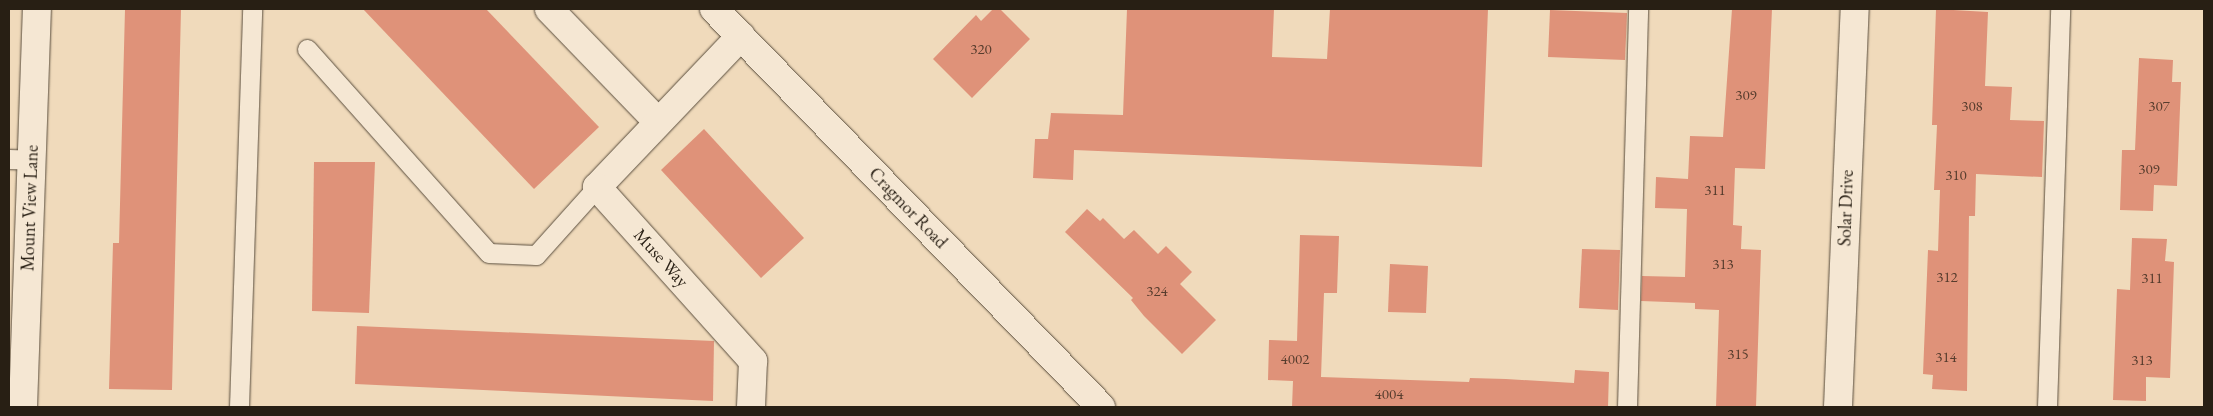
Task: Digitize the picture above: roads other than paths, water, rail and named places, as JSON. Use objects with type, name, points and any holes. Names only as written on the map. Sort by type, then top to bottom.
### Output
[{"type":"street","name":"Mount View Lane","points":[[23,407],[20,159],[37,9]]},
{"type":"street","points":[[549,9],[658,122]]},
{"type":"street","name":"Cragmor Road","points":[[714,9],[1101,407]]},
{"type":"street","name":"Solar Drive","points":[[1838,407],[1855,9]]},
{"type":"street","points":[[597,187],[741,36]]},
{"type":"street","name":"Muse Way","points":[[597,187],[753,361],[751,407]]},
{"type":"lane","points":[[239,407],[252,9]]},
{"type":"lane","points":[[1627,407],[1638,9]]},
{"type":"lane","points":[[2047,407],[2060,9]]},
{"type":"lane","points":[[307,49],[489,253],[536,254],[597,187]]}]
